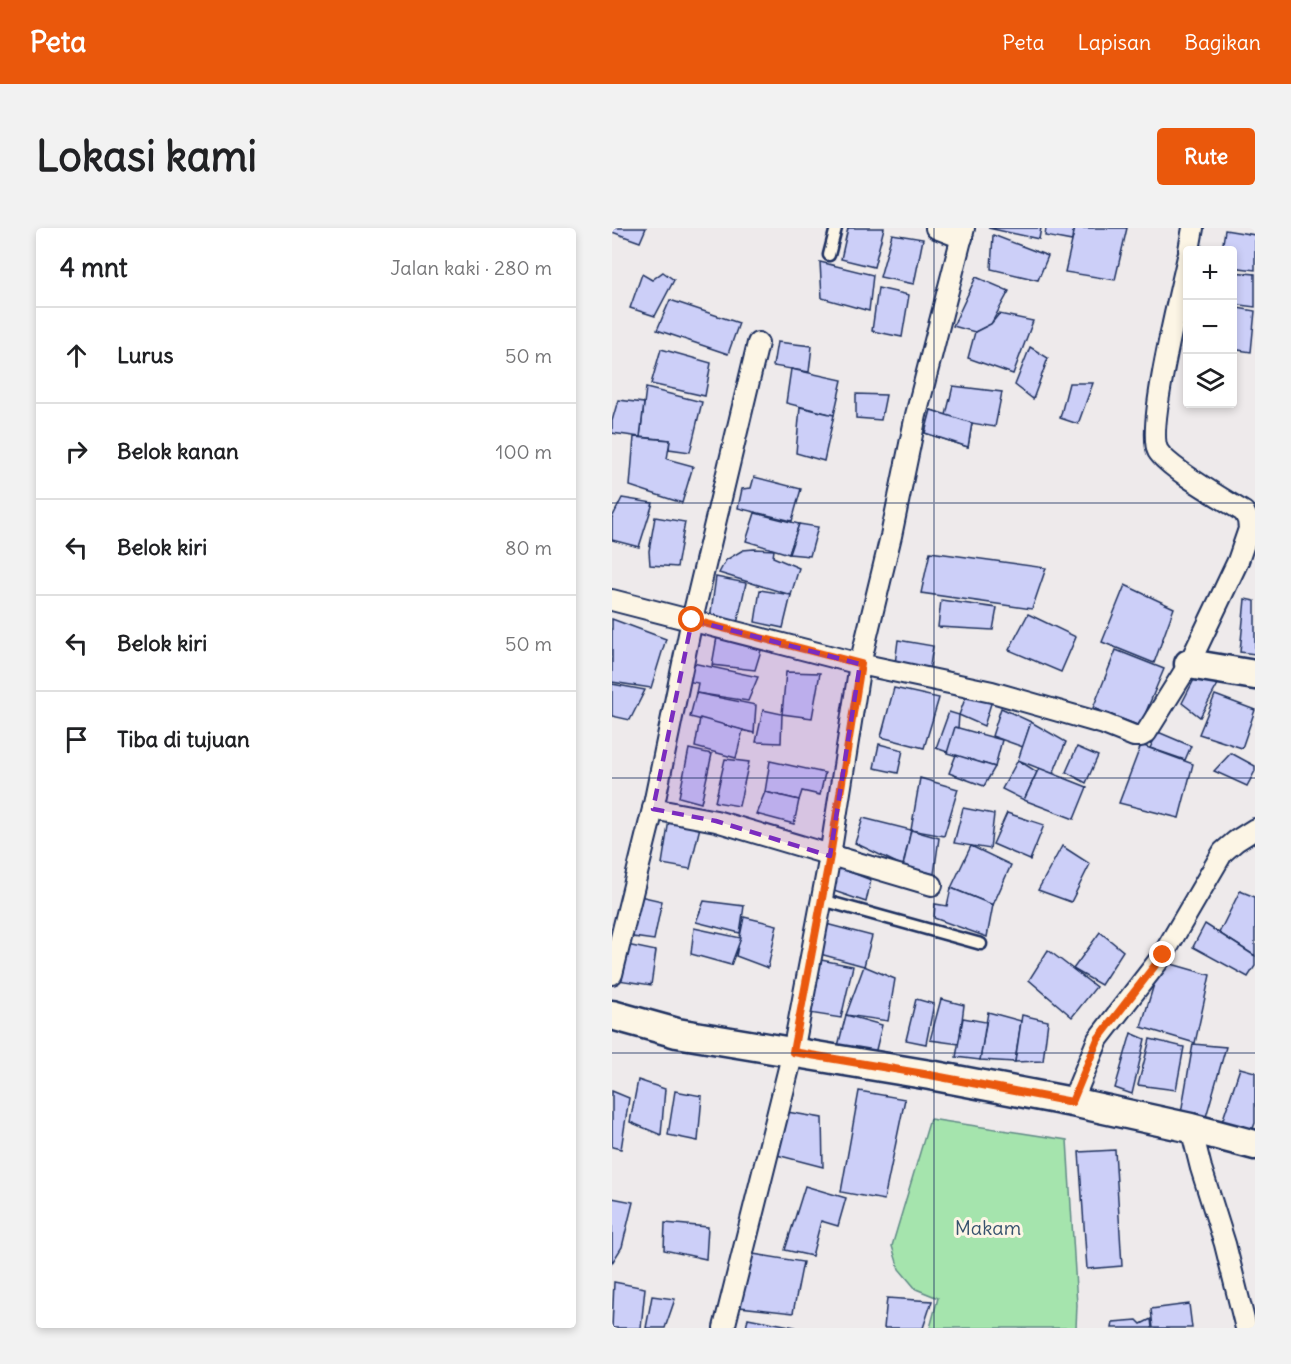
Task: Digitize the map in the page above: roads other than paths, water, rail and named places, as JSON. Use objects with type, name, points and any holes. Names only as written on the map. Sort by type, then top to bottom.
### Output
[{"type":"main road","points":[[1189,664],[1255,675]]},
{"type":"main road","points":[[612,1015],[677,1033],[930,1075],[1072,1102],[1191,1128],[1255,1145]]},
{"type":"street","points":[[724,1328],[793,1052],[830,856],[861,664],[916,415],[963,233],[936,228]]},
{"type":"street","points":[[1190,246],[1193,228]]},
{"type":"street","points":[[612,600],[861,664],[992,692],[1104,724],[1134,736],[1142,736],[1189,664],[1238,561],[1249,529],[1244,512],[1167,463],[1157,449],[1154,435],[1160,390],[1183,280]]},
{"type":"street","points":[[612,974],[653,809],[692,620],[758,343]]},
{"type":"street","points":[[653,809],[716,821],[932,885]]},
{"type":"street","points":[[1072,1102],[1098,1039],[1163,955],[1223,852],[1255,829]]},
{"type":"street","points":[[1191,1128],[1225,1244],[1246,1328]]},
{"type":"lane","points":[[829,255],[836,228]]},
{"type":"lane","points":[[822,900],[981,944]]},
{"type":"park label","name":"Makam","points":[[988,1227]]}]
